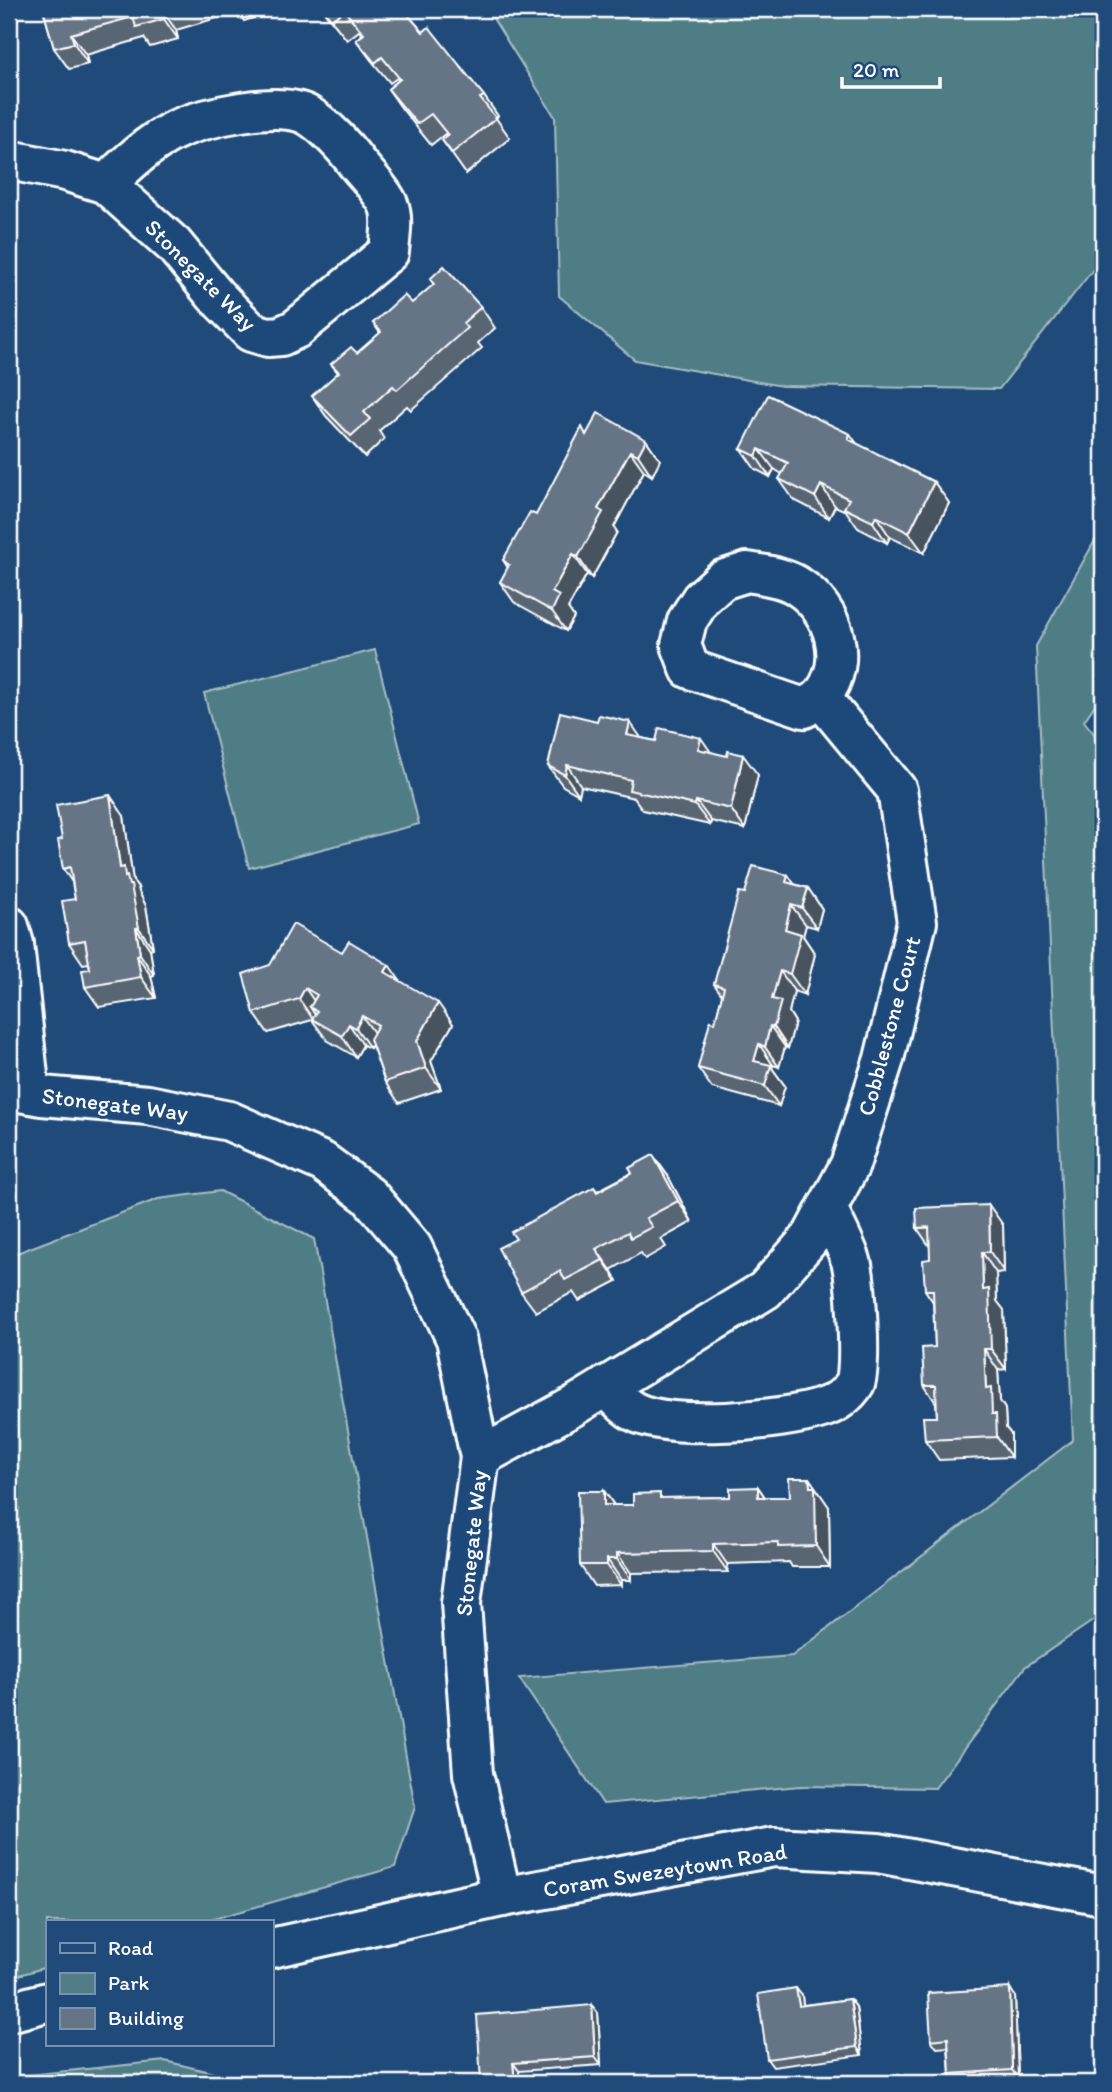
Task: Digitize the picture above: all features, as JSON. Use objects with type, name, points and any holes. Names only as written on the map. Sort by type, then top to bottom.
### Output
[{"type":"street","name":"Stonegate Way","points":[[9,160],[106,184],[174,245],[215,295],[251,332],[268,337],[281,336],[296,329],[389,252],[391,225],[388,205],[348,151],[309,115],[288,109],[263,108],[215,117],[174,131],[135,157],[106,184]]},
{"type":"street","name":"Cobblestone Court","points":[[480,1457],[572,1407],[765,1290],[812,1236],[850,1165],[884,1059],[917,922],[897,790],[821,698]]},
{"type":"street","name":"Stonegate Way","points":[[9,926],[14,944],[19,1092],[148,1105],[229,1121],[323,1162],[369,1196],[412,1247],[456,1339],[480,1457],[461,1603],[473,1774],[502,1897]]},
{"type":"street","points":[[606,1386],[633,1411],[660,1420],[701,1424],[822,1408],[845,1396],[856,1381],[859,1354],[851,1263],[827,1208]]},
{"type":"street","name":"Coram Swezeytown Road","points":[[273,1948],[502,1897],[774,1847],[878,1853],[1103,1895]]},
{"type":"street","points":[[9,2012],[46,2003]]},
{"type":"green space","points":[[487,9],[1103,9],[1103,257],[999,389],[782,386],[635,360],[559,296],[555,117]]},
{"type":"green space","points":[[1103,526],[1103,693],[1084,721],[1103,745],[1103,1614],[1025,1667],[935,1788],[800,1786],[603,1804],[519,1678],[792,1656],[1073,1440],[1036,646]]},
{"type":"green space","points":[[375,650],[419,824],[249,868],[204,693]]},
{"type":"green space","points":[[220,1191],[314,1239],[415,1807],[395,1867],[210,1920],[46,1920],[46,1967],[9,1978],[9,1256],[158,1199]]},
{"type":"green space","points":[[165,2061],[254,2083],[9,2083],[9,2077]]},
{"type":"building","points":[[43,9],[161,9],[164,19],[136,27],[133,17],[71,34],[74,43],[54,48]]},
{"type":"building","points":[[323,9],[403,9],[423,32],[429,27],[484,96],[480,98],[496,118],[452,153],[442,140],[448,135],[431,114],[417,124],[388,89],[400,79],[382,57],[375,63],[356,40],[364,34],[344,10],[332,20]]},
{"type":"building","points":[[444,266],[481,307],[463,323],[467,328],[397,390],[393,386],[364,412],[370,419],[351,436],[312,396],[339,372],[331,364],[351,347],[357,353],[381,332],[373,323],[404,295],[412,303],[434,284],[430,279]]},
{"type":"building","points":[[768,395],[850,434],[848,439],[934,482],[909,533],[876,516],[873,522],[844,508],[849,499],[821,485],[815,497],[779,479],[788,463],[759,449],[756,456],[741,449]]},
{"type":"building","points":[[598,413],[646,440],[638,455],[630,451],[598,509],[603,512],[578,557],[573,554],[552,592],[559,596],[552,611],[500,582],[509,565],[503,560],[530,512],[536,515],[582,427],[586,435]]},
{"type":"building","points":[[560,712],[597,721],[599,715],[630,722],[627,735],[656,741],[659,728],[701,738],[698,749],[727,756],[728,751],[743,755],[731,809],[696,801],[695,805],[629,790],[631,780],[567,765],[565,775],[548,766]]},
{"type":"building","points":[[110,795],[120,868],[124,867],[125,877],[127,876],[131,885],[139,928],[136,928],[140,954],[137,955],[141,977],[85,987],[82,970],[90,969],[85,940],[69,943],[62,901],[75,899],[70,867],[63,869],[58,840],[62,839],[56,805]]},
{"type":"building","points":[[753,866],[788,875],[786,882],[808,888],[802,908],[791,905],[785,929],[801,934],[790,974],[780,971],[772,999],[781,1001],[774,1027],[770,1026],[765,1047],[759,1044],[754,1061],[771,1065],[765,1086],[698,1068],[710,1021],[715,1022],[724,987],[714,984],[739,892],[745,893]]},
{"type":"building","points":[[293,924],[342,952],[349,941],[389,965],[385,972],[438,1003],[417,1041],[426,1068],[385,1082],[370,1039],[378,1025],[362,1016],[356,1028],[349,1024],[342,1036],[312,1019],[317,1012],[310,1007],[317,995],[305,988],[299,999],[254,1013],[243,974],[270,965]]},
{"type":"building","points":[[653,1155],[678,1201],[646,1218],[652,1227],[631,1238],[628,1232],[596,1249],[603,1260],[565,1280],[560,1271],[521,1292],[498,1248],[516,1239],[511,1232],[594,1187],[597,1192],[632,1173],[629,1168]]},
{"type":"building","points":[[989,1205],[990,1252],[982,1252],[983,1290],[989,1289],[991,1349],[984,1349],[986,1389],[991,1388],[992,1414],[996,1414],[997,1437],[925,1440],[923,1417],[937,1417],[936,1385],[924,1385],[922,1348],[935,1347],[933,1290],[925,1290],[923,1260],[930,1259],[929,1227],[917,1228],[916,1208]]},
{"type":"building","points":[[789,1478],[809,1478],[810,1487],[815,1487],[816,1546],[778,1547],[778,1542],[713,1544],[713,1551],[617,1553],[617,1559],[607,1559],[607,1565],[580,1565],[578,1491],[604,1491],[604,1505],[633,1505],[633,1494],[660,1493],[660,1498],[730,1497],[730,1488],[758,1487],[758,1497],[790,1497]]},
{"type":"building","points":[[796,1988],[799,2006],[850,1999],[857,2047],[767,2059],[758,1994]]},
{"type":"building","points":[[1010,1988],[1012,2070],[950,2074],[948,2038],[931,2040],[928,1993]]},
{"type":"building","points":[[592,2005],[595,2057],[513,2063],[515,2083],[481,2083],[477,2015]]}]
